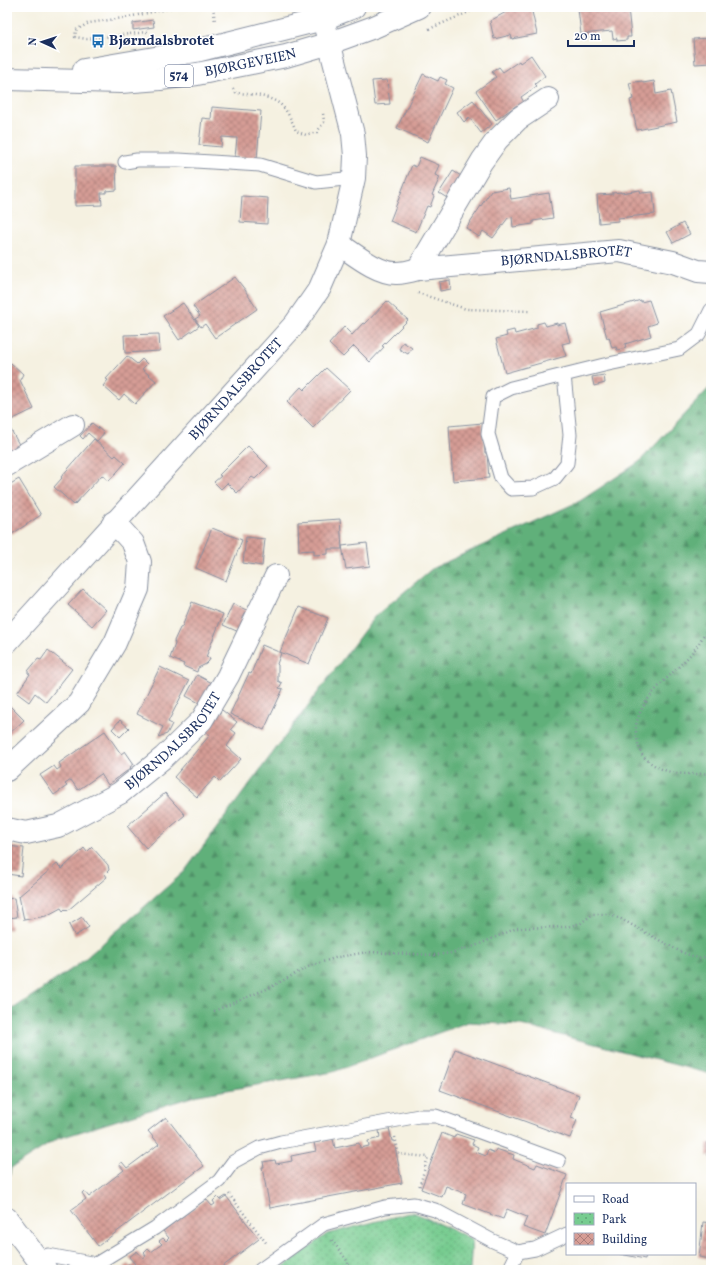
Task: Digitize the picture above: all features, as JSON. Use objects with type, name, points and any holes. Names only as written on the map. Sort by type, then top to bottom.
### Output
[{"type":"street","name":"BJØRGEVEIEN","points":[[16,79],[119,65],[196,51],[323,19],[354,7]]},
{"type":"street","name":"BJØRGEVEIEN","points":[[16,79],[121,82],[197,74],[286,56],[330,43],[374,27],[419,7]]},
{"type":"street","name":"BJØRNDALSBROTET","points":[[7,642],[114,522],[295,324],[320,288],[339,244],[354,178],[355,156],[353,134],[323,19]]},
{"type":"street","points":[[418,269],[482,161],[497,140],[518,120],[548,99]]},
{"type":"street","name":"BJØRNDALSBROTET","points":[[339,244],[358,257],[384,271],[396,273],[418,269],[619,251],[673,262],[698,272],[711,272]]},
{"type":"street","points":[[7,465],[74,425]]},
{"type":"street","points":[[7,770],[79,703],[115,643],[138,589],[140,562],[133,543],[114,522]]},
{"type":"street","name":"BJØRNDALSBROTET","points":[[7,829],[26,833],[58,826],[120,792],[164,757],[202,720],[228,676],[276,576]]},
{"type":"street","points":[[7,1219],[42,1265]]},
{"type":"lane","points":[[125,162],[137,160],[179,160],[260,165],[316,182],[354,178]]},
{"type":"lane","points":[[564,375],[570,434],[567,463],[555,478],[533,488],[511,488],[501,478],[488,434],[490,410],[493,397],[511,388],[604,365],[680,350],[699,334],[711,310]]},
{"type":"lane","points":[[42,1265],[48,1255],[96,1264],[155,1228],[219,1181],[234,1162],[259,1148],[281,1142],[419,1116],[436,1116],[559,1162]]},
{"type":"lane","points":[[260,1270],[324,1224],[385,1207],[414,1204],[435,1210],[493,1241],[518,1252],[535,1249],[566,1234]]},
{"type":"lane","points":[[509,1270],[518,1252]]},
{"type":"path","points":[[147,32],[88,39],[75,37],[76,30],[89,23],[124,18],[177,7]]},
{"type":"path","points":[[213,7],[215,22]]},
{"type":"path","points":[[230,86],[236,93],[252,94],[277,102],[289,116],[296,131],[306,134],[317,132],[324,122],[323,110]]},
{"type":"path","points":[[417,293],[466,309],[529,311]]},
{"type":"path","points":[[711,621],[701,640],[690,655],[648,699],[638,715],[636,736],[640,753],[653,765],[670,773],[691,775],[711,773]]},
{"type":"path","points":[[214,1011],[269,988],[310,966],[338,958],[368,952],[435,955],[451,953],[475,946],[517,928],[567,927],[581,923],[593,914],[607,914],[621,919],[681,952],[698,958],[711,956]]},
{"type":"path","points":[[391,1121],[399,1154],[428,1157],[414,1204]]},
{"type":"path","points":[[219,1181],[277,1257]]},
{"type":"path","points":[[324,1224],[327,1234],[348,1262],[348,1270]]},
{"type":"green space","points":[[711,386],[711,1074],[521,1025],[468,1022],[333,1072],[198,1095],[57,1139],[11,1168],[7,1188],[7,1013],[79,964],[184,872],[374,617],[433,568],[580,501],[639,462]]},
{"type":"green space","points":[[413,1212],[472,1239],[470,1270],[279,1270],[327,1234]]},
{"type":"building","points":[[522,7],[531,7],[537,34],[512,39],[511,35],[494,39],[490,21],[506,11]]},
{"type":"building","points":[[628,7],[631,37],[627,37],[627,40],[617,41],[617,38],[613,39],[612,31],[581,34],[578,9]]},
{"type":"building","points":[[153,20],[154,27],[133,30],[133,23]]},
{"type":"building","points":[[711,38],[711,63],[695,64],[693,39]]},
{"type":"building","points":[[531,55],[545,76],[535,84],[537,86],[521,97],[526,106],[520,110],[517,105],[496,120],[476,91],[496,77],[492,72],[499,67],[503,72]]},
{"type":"building","points":[[423,74],[438,81],[440,77],[447,80],[445,84],[453,88],[428,142],[397,128]]},
{"type":"building","points":[[387,80],[390,104],[375,105],[372,81]]},
{"type":"building","points":[[642,81],[643,83],[654,81],[656,94],[671,91],[677,122],[637,130],[630,100],[633,99],[629,83]]},
{"type":"building","points":[[473,100],[492,124],[481,133],[469,117],[464,122],[457,112]]},
{"type":"building","points":[[212,107],[261,111],[257,159],[235,157],[237,138],[222,137],[221,147],[199,145],[202,118],[211,119]]},
{"type":"building","points":[[420,157],[439,165],[435,175],[440,177],[432,195],[434,196],[430,207],[427,206],[416,232],[390,221],[412,165],[416,167]]},
{"type":"building","points":[[75,166],[116,166],[117,190],[101,193],[102,205],[75,206]]},
{"type":"building","points":[[453,171],[466,179],[452,201],[439,193]]},
{"type":"building","points":[[509,188],[511,199],[549,193],[553,218],[533,221],[533,224],[513,227],[512,217],[508,218],[493,238],[483,231],[479,237],[466,228],[491,191]]},
{"type":"building","points":[[640,190],[641,193],[653,192],[655,214],[618,218],[618,221],[599,223],[597,195]]},
{"type":"building","points":[[242,196],[268,198],[267,224],[240,222]]},
{"type":"building","points":[[683,223],[690,234],[673,243],[667,232]]},
{"type":"building","points":[[235,277],[257,309],[215,338],[205,324],[201,327],[195,319],[200,316],[193,306]]},
{"type":"building","points":[[450,280],[451,289],[440,291],[439,282]]},
{"type":"building","points":[[641,300],[641,302],[649,300],[657,323],[648,326],[651,336],[625,344],[626,348],[617,350],[616,347],[612,348],[609,337],[607,338],[600,312]]},
{"type":"building","points":[[387,301],[408,320],[382,346],[384,347],[370,362],[354,346],[343,357],[329,344],[344,327],[352,335]]},
{"type":"building","points":[[183,303],[199,326],[179,340],[163,316]]},
{"type":"building","points":[[544,322],[546,326],[557,323],[557,325],[565,323],[570,342],[562,344],[566,356],[505,373],[496,339],[507,336],[506,332],[514,330],[515,334],[537,328],[537,324]]},
{"type":"building","points":[[159,334],[160,351],[125,353],[124,335]]},
{"type":"building","points":[[403,342],[412,348],[408,354],[399,349]]},
{"type":"building","points":[[127,356],[137,364],[142,359],[147,364],[142,369],[156,381],[135,404],[124,394],[119,400],[103,386],[108,380],[106,379]]},
{"type":"building","points":[[11,363],[23,374],[20,380],[34,409],[7,422],[7,367]]},
{"type":"building","points":[[326,368],[350,390],[313,428],[287,402],[301,387],[304,390]]},
{"type":"building","points":[[604,375],[605,383],[594,386],[592,377]]},
{"type":"building","points":[[92,423],[104,433],[97,441],[88,433],[83,439],[80,436]]},
{"type":"building","points":[[483,423],[485,453],[487,453],[489,478],[453,481],[449,426]]},
{"type":"building","points":[[11,430],[22,450],[7,458],[7,432]]},
{"type":"building","points":[[94,439],[114,457],[116,455],[125,463],[109,481],[102,475],[74,505],[54,487]]},
{"type":"building","points":[[248,446],[268,466],[255,479],[252,477],[237,493],[227,483],[221,489],[214,482]]},
{"type":"building","points":[[19,479],[41,515],[12,534],[7,527],[7,486]]},
{"type":"building","points":[[340,519],[342,549],[328,549],[328,554],[314,555],[314,550],[299,551],[298,522]]},
{"type":"building","points":[[212,528],[242,540],[226,581],[196,568]]},
{"type":"building","points":[[246,537],[265,539],[262,566],[243,563]]},
{"type":"building","points":[[367,543],[370,566],[346,569],[342,546]]},
{"type":"building","points":[[83,589],[106,610],[92,626],[68,605]]},
{"type":"building","points":[[192,602],[223,614],[206,657],[210,658],[209,661],[198,668],[197,672],[170,658],[175,644],[174,641],[180,628],[182,627]]},
{"type":"building","points":[[233,604],[251,612],[241,633],[223,625]]},
{"type":"building","points":[[299,607],[328,618],[309,664],[280,652]]},
{"type":"building","points":[[262,645],[281,653],[277,664],[278,681],[282,683],[279,688],[283,689],[264,730],[230,714],[249,673],[251,674]]},
{"type":"building","points":[[48,650],[72,669],[46,702],[35,693],[29,702],[17,693],[30,674],[28,671],[38,659],[41,660]]},
{"type":"building","points":[[160,667],[189,681],[168,722],[172,724],[167,734],[158,737],[163,727],[137,714]]},
{"type":"building","points":[[197,675],[214,684],[203,705],[186,696]]},
{"type":"building","points":[[7,703],[24,720],[7,736]]},
{"type":"building","points":[[222,710],[237,722],[231,729],[236,733],[227,746],[241,759],[220,782],[215,777],[197,797],[174,777],[210,735],[205,731]]},
{"type":"building","points":[[120,720],[129,728],[120,737],[112,729]]},
{"type":"building","points":[[105,731],[121,754],[125,751],[134,764],[130,767],[131,768],[108,785],[101,774],[78,790],[71,780],[65,784],[67,786],[54,795],[40,775],[54,766],[57,770],[61,767],[59,763]]},
{"type":"building","points":[[165,793],[185,815],[146,848],[127,826]]},
{"type":"building","points":[[8,846],[24,848],[21,876],[7,874]]},
{"type":"building","points":[[92,847],[108,865],[109,870],[105,874],[107,877],[67,911],[65,909],[63,911],[61,908],[46,916],[24,920],[19,896],[57,864],[62,869],[84,848],[87,852]]},
{"type":"building","points":[[14,898],[17,917],[9,918],[11,929],[7,930],[7,899]]},
{"type":"building","points":[[82,917],[89,927],[75,936],[69,925]]},
{"type":"building","points":[[455,1049],[579,1095],[571,1118],[577,1120],[570,1138],[440,1090]]},
{"type":"building","points":[[166,1117],[204,1166],[98,1246],[71,1210],[86,1199],[82,1193],[84,1191],[89,1197],[124,1170],[119,1164],[122,1162],[127,1168],[159,1144],[148,1131]]},
{"type":"building","points":[[389,1128],[392,1141],[394,1141],[402,1183],[270,1208],[262,1167],[264,1167],[263,1162],[275,1160],[276,1164],[292,1161],[291,1156],[316,1151],[314,1143],[333,1139],[335,1148],[359,1143],[360,1148],[369,1146],[368,1141],[380,1138],[379,1130]]},
{"type":"building","points":[[442,1133],[454,1138],[456,1134],[474,1140],[472,1144],[478,1147],[476,1152],[486,1156],[488,1150],[495,1153],[496,1149],[514,1155],[513,1159],[535,1168],[537,1164],[567,1175],[545,1235],[523,1227],[527,1217],[507,1209],[503,1219],[463,1204],[466,1194],[446,1186],[442,1197],[421,1189]]},
{"type":"building","points":[[707,1143],[711,1143],[711,1156],[707,1156]]},
{"type":"building","points":[[226,1196],[259,1239],[218,1270],[127,1270],[124,1267],[129,1264],[131,1267],[135,1264],[129,1257],[137,1251],[143,1258],[146,1256],[144,1253],[148,1249],[151,1252],[162,1244],[159,1241],[163,1238],[166,1241],[169,1238],[163,1231],[206,1199],[212,1206],[215,1204],[213,1201],[217,1197],[220,1200]]},
{"type":"building","points":[[703,1222],[711,1223],[711,1259],[699,1257]]},
{"type":"building","points":[[625,1255],[646,1255],[645,1259]]},
{"type":"place","name":"Bjørndalsbrotet","points":[[98,41]]}]
